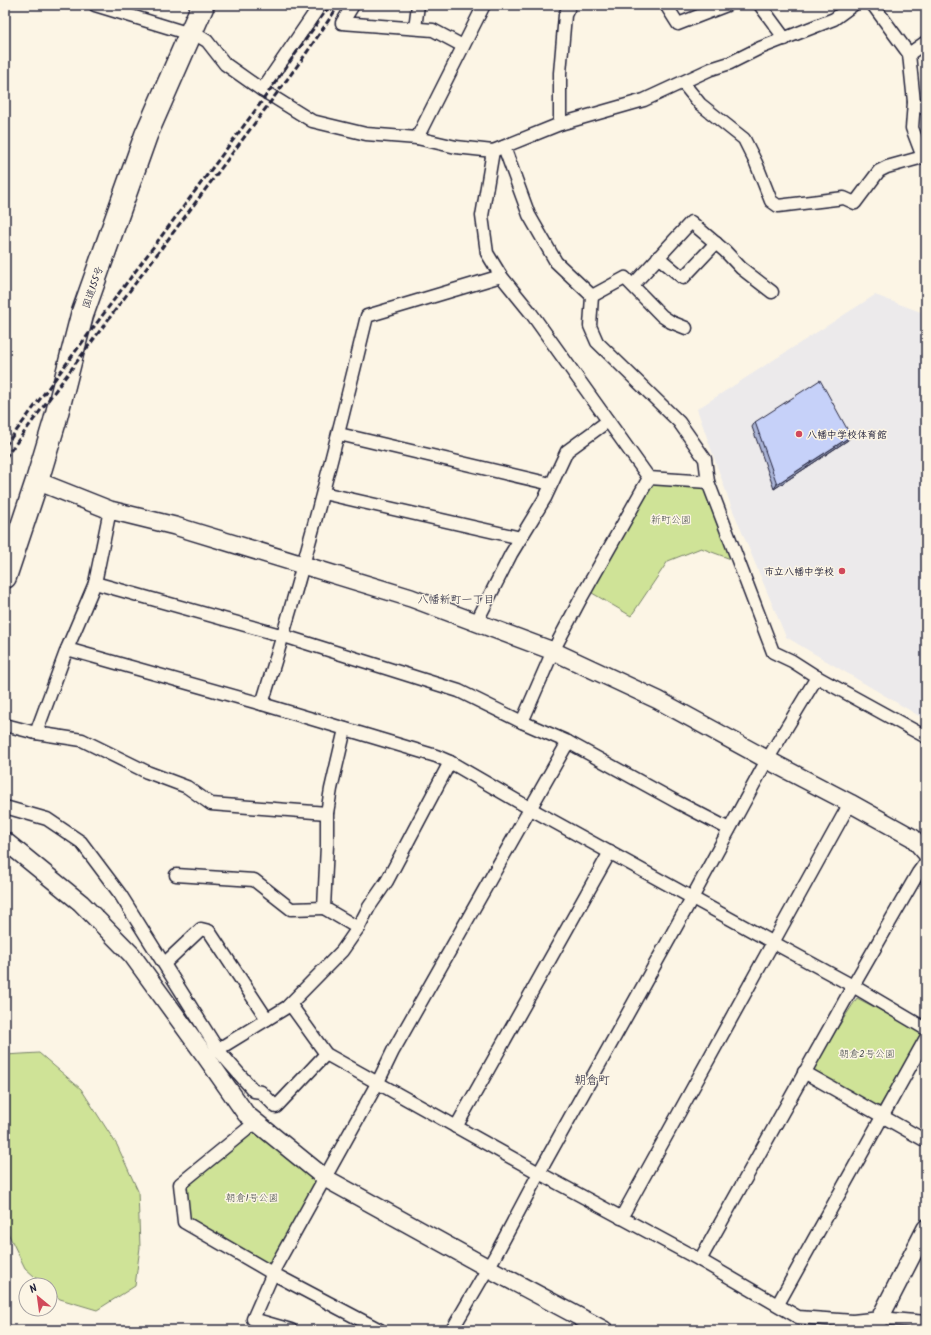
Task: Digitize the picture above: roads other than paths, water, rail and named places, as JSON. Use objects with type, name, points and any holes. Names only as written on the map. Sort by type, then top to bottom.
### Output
[{"type":"highway","name":"国道155号","points":[[5,577],[55,421],[84,308],[146,135],[203,5]]},
{"type":"street","points":[[95,5],[190,34],[192,32],[207,42],[225,64],[262,90],[312,121],[366,134],[417,138],[456,147],[498,149],[560,124],[644,100],[760,48],[834,19],[853,5]]},
{"type":"street","points":[[262,90],[320,5]]},
{"type":"street","points":[[354,5],[342,23],[433,30],[463,46]]},
{"type":"street","points":[[415,28],[418,5]]},
{"type":"street","points":[[417,138],[484,5]]},
{"type":"street","points":[[560,124],[560,73],[565,15],[570,5]]},
{"type":"street","points":[[666,5],[678,24],[726,5]]},
{"type":"street","points":[[760,5],[784,39]]},
{"type":"street","points":[[683,83],[700,104],[744,139],[756,163],[771,201],[778,206],[844,198],[854,203],[879,171],[887,167],[925,158],[912,128],[914,102],[909,54],[873,5]]},
{"type":"street","points":[[909,54],[926,42]]},
{"type":"street","points":[[914,102],[926,109]]},
{"type":"street","points":[[498,149],[482,216],[487,253],[501,276],[530,313],[649,478]]},
{"type":"street","points":[[498,149],[529,215],[556,262],[592,296]]},
{"type":"street","points":[[633,285],[690,222],[716,243],[741,268],[772,292]]},
{"type":"street","points":[[658,257],[683,278],[716,243]]},
{"type":"street","points":[[262,704],[284,636],[302,565],[323,494],[367,316],[501,276]]},
{"type":"street","points":[[592,296],[625,278],[662,316],[671,322],[686,328]]},
{"type":"street","points":[[592,296],[590,326],[597,342],[678,422],[706,459],[708,482],[773,652],[792,661],[926,737]]},
{"type":"street","points":[[477,621],[511,554],[545,498],[567,451],[608,421]]},
{"type":"street","points":[[339,434],[551,484]]},
{"type":"street","points":[[649,478],[708,482]]},
{"type":"street","points":[[522,722],[553,651],[649,478]]},
{"type":"street","points":[[37,481],[110,510],[175,526],[411,598],[477,621],[553,651],[658,700],[767,760],[850,803],[913,838],[926,853]]},
{"type":"street","points":[[323,494],[521,538]]},
{"type":"street","points":[[36,733],[67,649],[95,582],[110,510]]},
{"type":"street","points":[[95,582],[284,636],[459,691],[522,722],[568,742],[729,829]]},
{"type":"street","points":[[67,649],[262,704],[436,756],[450,762],[531,809],[853,986],[926,1029]]},
{"type":"street","points":[[452,1330],[488,1268],[767,760],[817,676]]},
{"type":"street","points":[[5,725],[36,733],[82,740],[147,772],[186,787],[211,804],[327,813]]},
{"type":"street","points":[[324,908],[327,813],[345,729]]},
{"type":"street","points":[[291,1330],[253,1319],[272,1273],[378,1082],[393,1051],[568,742]]},
{"type":"street","points":[[212,1053],[290,1004],[342,951],[358,928],[369,907],[387,882],[450,762]]},
{"type":"street","points":[[621,1218],[850,803]]},
{"type":"street","points":[[5,807],[47,819],[81,842],[120,894],[164,963],[246,1114],[325,1178],[604,1330]]},
{"type":"street","points":[[5,841],[81,903],[132,955],[212,1053],[254,1091],[260,1092],[276,1107],[326,1054]]},
{"type":"street","points":[[456,1127],[610,852]]},
{"type":"street","points":[[700,1260],[804,1072],[918,873],[926,862]]},
{"type":"street","points":[[176,875],[254,880],[291,909],[324,908],[358,928]]},
{"type":"street","points":[[164,963],[201,929],[209,930],[267,1019]]},
{"type":"street","points":[[290,1004],[326,1054],[539,1173],[700,1260],[798,1317],[876,1324],[926,1322]]},
{"type":"street","points":[[778,1304],[926,1038]]},
{"type":"street","points":[[804,1072],[926,1141]]},
{"type":"street","points":[[256,1122],[180,1184],[184,1222],[272,1273],[380,1330]]},
{"type":"street","points":[[876,1324],[926,1228]]},
{"type":"railway","points":[[5,446],[260,104],[330,5]]},
{"type":"railway","points":[[5,458],[303,58],[339,5]]},
{"type":"place","name":"八幡中学校体育館","points":[[799,434]]},
{"type":"place","name":"市立八幡中学校","points":[[842,571]]},
{"type":"district","name":"八幡新町一丁目","points":[[456,599]]},
{"type":"district","name":"朝倉町","points":[[592,1080]]},
{"type":"park label","name":"新町公園","points":[[671,519]]},
{"type":"park label","name":"朝倉2号公園","points":[[867,1053]]},
{"type":"park label","name":"朝倉1号公園","points":[[252,1197]]}]
